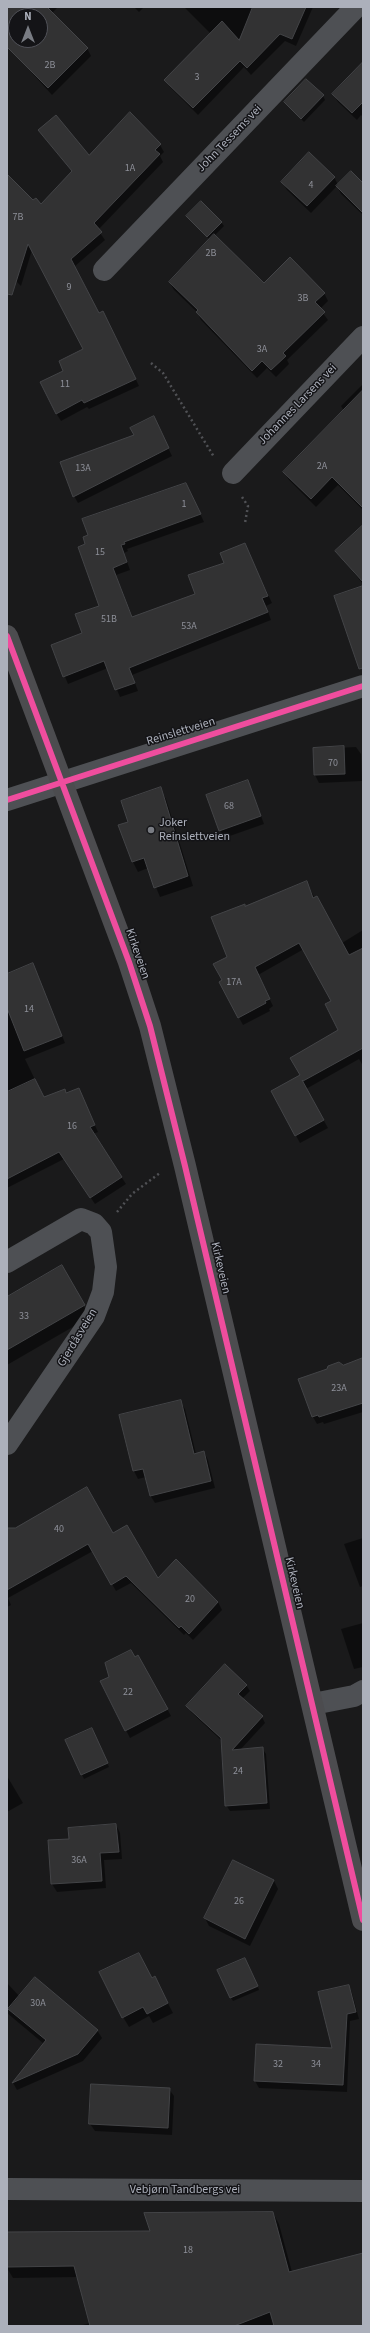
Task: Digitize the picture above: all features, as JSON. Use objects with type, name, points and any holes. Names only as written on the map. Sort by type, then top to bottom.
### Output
[{"type":"main road","name":"Kirkeveien","points":[[7,636],[129,962],[150,1026],[186,1166],[284,1590],[313,1704],[363,1920]]},
{"type":"street","name":"John Tessems vei","points":[[104,270],[356,7]]},
{"type":"street","name":"Johannes Larsens vei","points":[[233,473],[363,337]]},
{"type":"street","name":"Reinslettveien","points":[[7,800],[363,686]]},
{"type":"street","points":[[7,1262],[81,1219],[94,1224],[101,1232]]},
{"type":"street","name":"Gjerdåsveien","points":[[7,1444],[94,1316],[102,1292],[106,1267],[101,1232]]},
{"type":"street","points":[[313,1704],[360,1697]]},
{"type":"street","name":"Vebjørn Tandbergs vei","points":[[7,2189],[363,2191]]},
{"type":"path","points":[[151,363],[163,373],[215,459]]},
{"type":"path","points":[[240,494],[248,506],[245,523]]},
{"type":"path","points":[[101,1232],[132,1194],[162,1172]]},
{"type":"building","points":[[7,7],[47,7],[48,8],[8,8],[8,48]]},
{"type":"building","points":[[253,7],[306,7],[292,39],[280,34],[247,68],[240,61],[193,108],[164,80],[222,21],[239,40]]},
{"type":"building","points":[[48,8],[88,48],[48,88],[8,48],[48,48]]},
{"type":"building","points":[[363,62],[363,102],[352,113],[332,94]]},
{"type":"building","points":[[306,79],[324,95],[301,119],[284,102]]},
{"type":"building","points":[[130,112],[161,144],[155,150],[160,154],[94,223],[102,232],[71,259],[99,313],[103,311],[136,379],[84,403],[82,400],[56,414],[40,382],[63,371],[59,361],[83,349],[28,244],[12,295],[7,294],[7,174],[33,200],[36,198],[41,204],[72,171],[38,130],[56,115],[89,155]]},
{"type":"building","points":[[309,152],[335,177],[307,206],[281,182]]},
{"type":"building","points":[[351,171],[363,183],[363,213],[336,186]]},
{"type":"building","points":[[201,201],[222,222],[207,237],[186,216]]},
{"type":"building","points":[[214,234],[264,283],[290,257],[325,293],[315,302],[325,312],[283,353],[286,356],[271,370],[262,361],[252,371],[196,312],[198,310],[169,282]]},
{"type":"building","points":[[363,390],[363,508],[332,477],[311,499],[283,472]]},
{"type":"building","points":[[154,416],[169,448],[73,497],[60,462],[134,435],[130,428]]},
{"type":"building","points":[[186,483],[201,514],[124,542],[125,544],[121,545],[127,562],[113,568],[132,617],[195,594],[188,575],[224,563],[220,553],[245,543],[268,596],[262,598],[268,612],[129,668],[135,683],[115,690],[104,661],[63,677],[51,645],[82,633],[75,614],[99,606],[78,547],[85,544],[83,537],[88,535],[82,519]]},
{"type":"building","points":[[363,525],[363,582],[335,551]]},
{"type":"building","points":[[363,586],[363,668],[359,669],[334,596]]},
{"type":"building","points":[[344,746],[345,774],[314,775],[313,748]]},
{"type":"building","points":[[248,780],[261,816],[219,831],[206,795]]},
{"type":"building","points":[[161,787],[188,876],[154,888],[144,858],[132,862],[118,825],[128,822],[121,801]]},
{"type":"building","points":[[307,881],[313,898],[317,896],[349,955],[363,948],[363,1048],[303,1081],[302,1080],[324,1120],[295,1136],[271,1091],[300,1075],[290,1058],[338,1030],[325,1004],[331,1001],[299,943],[255,967],[270,999],[265,1001],[266,1003],[238,1018],[219,982],[222,980],[213,964],[227,957],[211,917],[245,904],[245,906]]},
{"type":"building","points":[[33,963],[62,1036],[24,1051],[7,1008],[7,974]]},
{"type":"building","points":[[35,1079],[44,1097],[65,1089],[66,1093],[79,1088],[95,1125],[90,1127],[122,1177],[90,1198],[59,1152],[7,1179],[7,1092]]},
{"type":"building","points":[[62,1265],[85,1305],[7,1350],[7,1297]]},
{"type":"building","points":[[363,1358],[363,1403],[319,1417],[318,1415],[312,1417],[298,1379],[327,1369],[328,1366],[339,1362],[343,1365]]},
{"type":"building","points":[[181,1400],[194,1454],[204,1451],[211,1481],[150,1496],[143,1469],[133,1471],[119,1415]]},
{"type":"building","points":[[87,1487],[113,1533],[127,1525],[158,1578],[176,1559],[218,1602],[189,1634],[181,1626],[179,1628],[126,1576],[111,1585],[88,1544],[7,1590],[7,1528],[15,1528]]},
{"type":"building","points":[[131,1650],[135,1657],[138,1655],[168,1709],[125,1731],[100,1681],[109,1677],[105,1663]]},
{"type":"building","points":[[225,1664],[247,1685],[238,1694],[263,1716],[232,1750],[263,1747],[267,1803],[225,1806],[221,1738],[186,1706]]},
{"type":"building","points":[[92,1728],[108,1763],[81,1775],[65,1740]]},
{"type":"building","points":[[116,1824],[119,1852],[100,1853],[102,1881],[51,1884],[48,1840],[69,1839],[68,1828]]},
{"type":"building","points":[[233,1860],[274,1880],[245,1939],[204,1918]]},
{"type":"building","points":[[139,1953],[152,1978],[155,1976],[168,2003],[147,2014],[143,2007],[122,2018],[99,1972]]},
{"type":"building","points":[[245,1958],[258,1986],[230,1998],[217,1970]]},
{"type":"building","points":[[35,1977],[98,2030],[78,2054],[12,2083],[46,2040],[8,2009]]},
{"type":"building","points":[[349,1985],[356,2012],[347,2014],[343,2085],[254,2081],[256,2044],[332,2048],[318,1992]]},
{"type":"building","points":[[91,2084],[170,2088],[168,2128],[89,2124]]},
{"type":"building","points":[[273,2212],[289,2272],[363,2253],[363,2326],[274,2326],[270,2312],[234,2326],[90,2326],[74,2266],[7,2267],[7,2232],[150,2231],[144,2213]]},
{"type":"cycle path","points":[[7,636],[129,962],[150,1026],[185,1166],[363,1920]]},
{"type":"cycle path","points":[[7,800],[363,686]]},
{"type":"place","name":"Joker Reinslettveien","points":[[151,830]]}]
